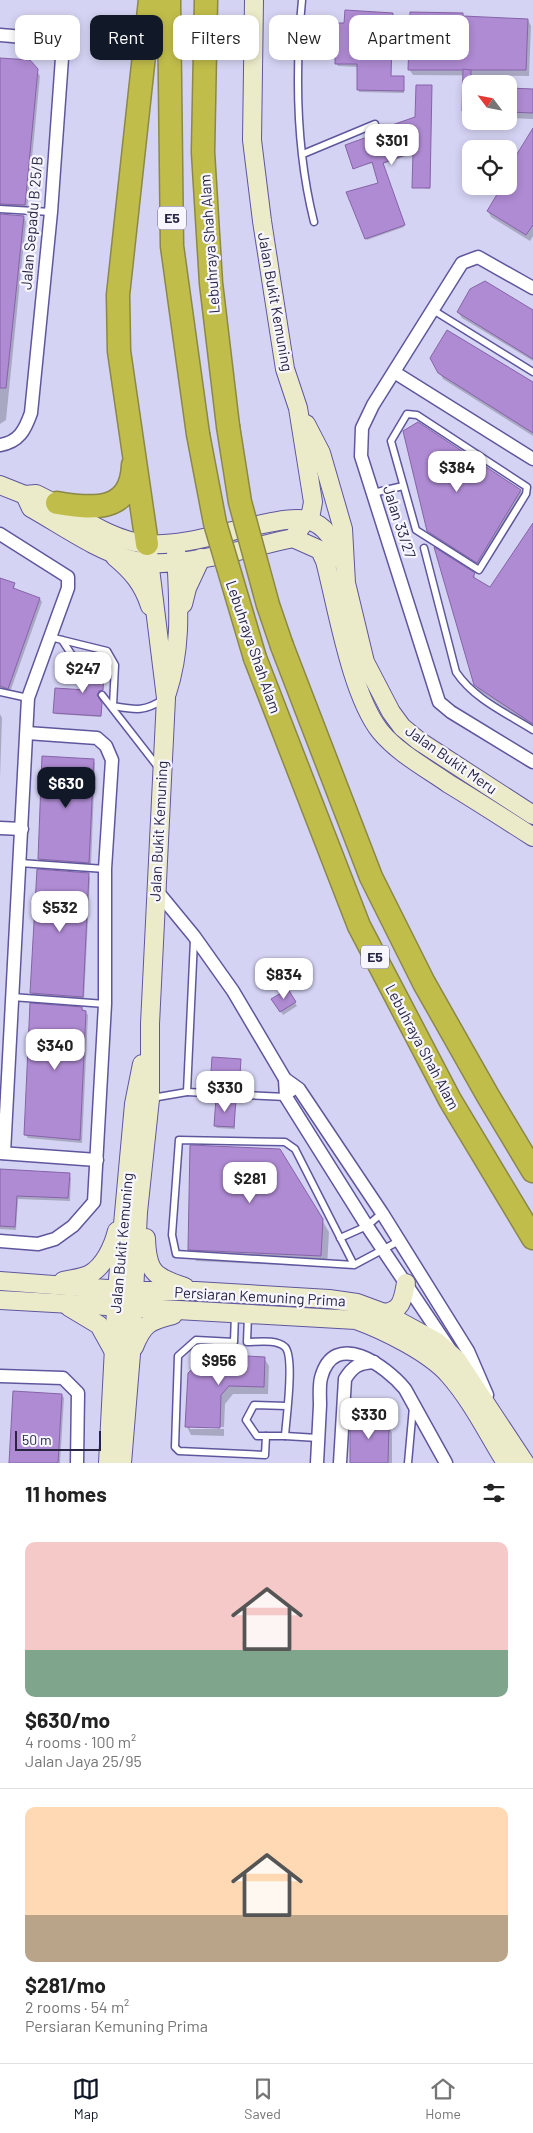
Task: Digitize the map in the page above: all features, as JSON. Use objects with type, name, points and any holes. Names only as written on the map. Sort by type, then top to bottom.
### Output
[{"type":"highway","points":[[149,554],[119,351],[118,295],[150,0]]},
{"type":"highway","name":"Lebuhraya Shah Alam","points":[[169,0],[172,246],[198,434],[215,523],[255,658],[359,926],[450,1100],[533,1238]]},
{"type":"highway","name":"Lebuhraya Shah Alam","points":[[206,0],[203,152],[211,283],[228,426],[240,502],[268,605],[371,877],[424,983],[533,1171]]},
{"type":"highway","points":[[57,504],[84,508],[104,506],[116,500],[126,490],[132,477],[133,452]]},
{"type":"main road","name":"Jalan Bukit Kemuning","points":[[254,0],[252,140],[262,221],[285,369],[298,408],[313,502],[311,513],[293,538]]},
{"type":"main road","name":"Jalan Bukit Meru","points":[[298,408],[321,453],[343,529],[346,583],[365,662],[382,697],[402,727],[419,741],[533,815]]},
{"type":"main road","points":[[0,484],[25,495],[36,494],[111,533],[131,541],[149,554],[176,562],[293,538]]},
{"type":"main road","points":[[25,495],[31,508],[103,548],[132,560],[176,542],[280,520],[307,520],[319,526],[334,542],[346,583]]},
{"type":"main road","name":"Jalan Bukit Meru","points":[[293,538],[320,550],[325,561],[362,699],[379,730],[390,742],[422,766],[532,833]]},
{"type":"main road","name":"Jalan Bukit Kemuning","points":[[166,698],[174,670],[180,615],[176,542]]},
{"type":"main road","points":[[103,548],[129,568],[139,581],[159,632]]},
{"type":"main road","name":"Jalan Bukit Kemuning","points":[[126,1299],[138,1212],[150,1099],[150,1024],[166,698],[149,554]]},
{"type":"main road","points":[[180,615],[187,588],[201,558]]},
{"type":"main road","name":"Jalan Bukit Kemuning","points":[[122,1463],[123,1353],[126,1299],[126,1195],[134,1104],[150,1024]]},
{"type":"main road","points":[[48,1284],[90,1274],[101,1264],[116,1235],[126,1195]]},
{"type":"main road","points":[[138,1212],[146,1230],[149,1266],[155,1274],[166,1281],[196,1291]]},
{"type":"main road","points":[[0,1281],[48,1284],[126,1299]]},
{"type":"main road","points":[[384,1313],[394,1312],[399,1307],[406,1283]]},
{"type":"main road","name":"Persiaran Kemuning Prima","points":[[126,1299],[196,1291],[329,1299],[357,1303],[384,1313],[437,1342],[457,1360],[495,1414],[525,1463]]},
{"type":"main road","points":[[0,1300],[62,1304],[126,1299]]},
{"type":"main road","name":"Persiaran Kemuning Prima","points":[[126,1299],[198,1312],[356,1320],[377,1328],[436,1364],[448,1374],[466,1397],[506,1463]]},
{"type":"main road","points":[[62,1304],[85,1314],[99,1324],[123,1353],[140,1332],[155,1319],[198,1312]]},
{"type":"main road","name":"Jalan Bukit Kemuning","points":[[108,1463],[123,1353]]},
{"type":"street","name":"Jalan Sepadu B 25/B","points":[[0,35],[40,39],[54,45],[62,58],[31,414],[26,429],[16,440],[0,445]]},
{"type":"street","name":"Jalan 33/27","points":[[533,288],[478,256],[462,263],[394,372],[362,428],[361,456],[440,702],[451,712],[533,762]]},
{"type":"street","points":[[394,372],[533,459]]},
{"type":"street","points":[[0,534],[68,577],[68,588],[56,638],[28,698],[12,997],[4,1062],[2,1153],[98,1160]]},
{"type":"street","points":[[0,1241],[38,1244],[55,1238],[73,1226],[94,1202],[98,1160],[104,1004],[105,869],[112,760],[106,746],[97,738],[27,733]]},
{"type":"street","points":[[0,828],[22,829]]},
{"type":"street","points":[[157,891],[194,936],[233,991],[285,1079],[299,1089],[382,1213],[468,1350],[495,1414]]},
{"type":"street","points":[[285,1079],[286,1097],[367,1226],[457,1360],[466,1397]]},
{"type":"street","points":[[317,1463],[321,1378],[332,1358],[339,1354],[350,1354],[360,1355],[374,1362],[397,1380],[413,1404],[446,1463]]},
{"type":"street","points":[[340,1463],[345,1379],[352,1367],[361,1363],[374,1362]]},
{"type":"street","points":[[0,1376],[64,1378],[78,1393],[77,1463]]},
{"type":"street","points":[[320,1403],[327,1396],[335,1397],[343,1403]]},
{"type":"lane","points":[[302,0],[298,75],[307,192],[314,222]]},
{"type":"lane","points":[[303,154],[375,124]]},
{"type":"lane","points":[[0,209],[50,212]]},
{"type":"lane","points":[[433,310],[533,372]]},
{"type":"lane","points":[[407,414],[417,415],[527,487],[526,494],[479,570],[416,530],[404,486],[391,441],[407,414]]},
{"type":"lane","points":[[373,493],[404,486]]},
{"type":"lane","points":[[424,548],[456,672],[466,686],[476,694],[533,730]]},
{"type":"lane","points":[[56,638],[87,678]]},
{"type":"lane","points":[[56,638],[107,651],[115,665],[113,706]]},
{"type":"lane","points":[[0,692],[28,698]]},
{"type":"lane","points":[[102,695],[113,706],[162,772]]},
{"type":"lane","points":[[113,706],[134,710],[150,708],[166,698]]},
{"type":"lane","points":[[20,863],[105,869]]},
{"type":"lane","points":[[187,1092],[194,936]]},
{"type":"lane","points":[[12,997],[104,1004]]},
{"type":"lane","points":[[150,1099],[187,1092],[286,1097],[299,1089]]},
{"type":"lane","points":[[354,1266],[296,1149],[284,1142],[179,1140],[172,1234],[176,1254],[354,1266],[399,1241]]},
{"type":"lane","points":[[340,1238],[367,1226],[382,1213]]},
{"type":"lane","points":[[234,1342],[241,1314]]},
{"type":"lane","points":[[241,1314],[247,1342]]},
{"type":"lane","points":[[266,1436],[265,1455],[180,1451],[175,1448],[178,1356],[196,1340],[277,1342],[286,1348],[290,1358],[286,1436]]},
{"type":"lane","points":[[408,1463],[413,1404]]},
{"type":"lane","points":[[287,1406],[254,1405],[246,1420],[257,1436],[318,1438]]},
{"type":"building","points":[[345,10],[393,13],[393,15],[349,15],[349,60],[392,60],[391,76],[404,76],[404,91],[357,90],[357,64],[335,64],[335,60],[339,60],[339,23],[344,23]]},
{"type":"building","points":[[410,12],[463,13],[463,15],[410,15]]},
{"type":"building","points":[[469,16],[528,19],[526,70],[408,70],[408,60],[469,60]]},
{"type":"building","points":[[0,58],[30,60],[38,69],[25,205],[0,204]]},
{"type":"building","points":[[463,69],[471,70],[471,75],[463,75]]},
{"type":"building","points":[[416,85],[432,85],[430,188],[412,188],[413,152],[383,163],[405,225],[365,239],[346,192],[378,183],[372,162],[353,169],[345,145],[373,135],[372,132],[415,117]]},
{"type":"building","points":[[518,88],[533,89],[533,113],[518,112]]},
{"type":"building","points":[[533,128],[533,225],[526,235],[487,211],[497,195],[517,195],[517,154]]},
{"type":"building","points":[[0,214],[24,216],[6,388],[0,388]]},
{"type":"building","points":[[485,281],[533,310],[533,359],[457,312],[470,289]]},
{"type":"building","points":[[447,330],[533,382],[533,433],[438,373],[430,358]]},
{"type":"building","points":[[418,422],[521,490],[477,563],[427,531],[403,431]]},
{"type":"building","points":[[533,523],[533,724],[474,685],[434,547],[475,573],[473,577],[490,587]]},
{"type":"building","points":[[0,578],[15,583],[13,588],[40,598],[8,689],[0,686]]},
{"type":"building","points":[[89,659],[105,660],[103,690],[99,691],[97,695],[102,703],[101,716],[53,713],[55,688],[86,690],[87,683],[92,678],[88,670]]},
{"type":"building","points":[[42,756],[94,759],[89,863],[38,859]]},
{"type":"building","points":[[37,869],[89,873],[83,997],[30,993]]},
{"type":"building","points":[[288,989],[296,1002],[280,1012],[271,999]]},
{"type":"building","points":[[30,1003],[82,1007],[82,1010],[86,1011],[80,1140],[24,1135]]},
{"type":"building","points":[[212,1057],[241,1059],[239,1090],[210,1088]]},
{"type":"building","points":[[216,1098],[236,1099],[234,1127],[214,1126]]},
{"type":"building","points":[[190,1145],[280,1149],[323,1219],[321,1256],[188,1250]]},
{"type":"building","points":[[0,1169],[70,1173],[68,1198],[17,1196],[15,1227],[0,1226]]},
{"type":"building","points":[[209,1354],[265,1357],[264,1387],[229,1386],[221,1395],[220,1428],[185,1427],[188,1373]]},
{"type":"building","points":[[13,1391],[62,1394],[58,1463],[9,1463]]},
{"type":"building","points":[[357,1415],[383,1415],[389,1424],[388,1463],[350,1463],[350,1425]]}]
